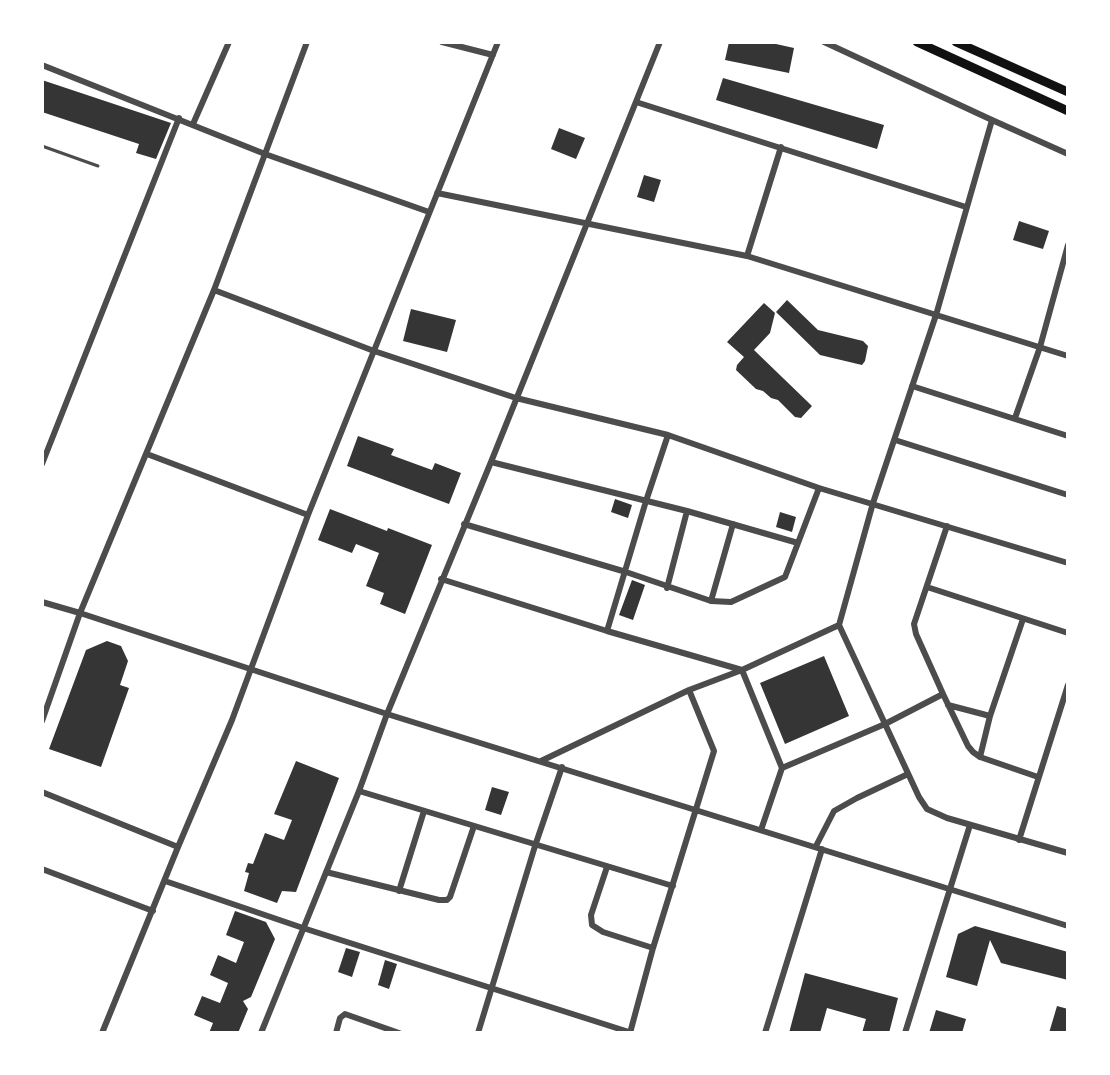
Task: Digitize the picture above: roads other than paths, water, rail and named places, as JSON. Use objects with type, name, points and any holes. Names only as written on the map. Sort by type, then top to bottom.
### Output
[{"type":"main road","points":[[917,42],[1068,111]]},
{"type":"main road","points":[[956,42],[1068,92]]},
{"type":"street","points":[[193,124],[229,42]]},
{"type":"street","points":[[42,721],[80,613],[214,290],[307,42]]},
{"type":"street","points":[[442,42],[493,55]]},
{"type":"street","points":[[102,1033],[252,670],[308,515],[498,42]]},
{"type":"street","points":[[261,1033],[441,579],[660,42]]},
{"type":"street","points":[[824,42],[1068,154]]},
{"type":"street","points":[[42,65],[265,154],[429,212]]},
{"type":"street","points":[[636,102],[966,207]]},
{"type":"street","points":[[42,464],[179,118]]},
{"type":"street","points":[[992,120],[936,315],[873,503],[839,625],[927,809],[947,818],[1068,853]]},
{"type":"street","points":[[747,256],[781,147]]},
{"type":"street","points":[[437,193],[747,256],[1068,356]]},
{"type":"street","points":[[1015,418],[1064,276],[1068,245]]},
{"type":"street","points":[[214,290],[374,351],[516,398],[668,435],[819,488],[1068,563]]},
{"type":"street","points":[[912,386],[1068,436]]},
{"type":"street","points":[[607,631],[668,435]]},
{"type":"street","points":[[895,440],[1068,495]]},
{"type":"street","points":[[147,454],[308,515]]},
{"type":"street","points":[[491,462],[687,511],[798,543]]},
{"type":"street","points":[[464,524],[711,601],[731,602],[785,577],[819,488]]},
{"type":"street","points":[[667,588],[687,511]]},
{"type":"street","points":[[711,601],[733,524]]},
{"type":"street","points":[[947,526],[914,624],[916,634],[973,752],[1038,777]]},
{"type":"street","points":[[441,579],[742,670]]},
{"type":"street","points":[[927,587],[1068,633]]},
{"type":"street","points":[[42,602],[387,714],[1068,926]]},
{"type":"street","points":[[980,757],[990,716],[1023,619]]},
{"type":"street","points":[[541,761],[689,690],[742,670],[839,625]]},
{"type":"street","points":[[742,670],[782,768],[761,830]]},
{"type":"street","points":[[1019,840],[1068,685]]},
{"type":"street","points":[[165,881],[631,1033],[653,948],[714,751],[689,690]]},
{"type":"street","points":[[782,768],[885,724],[943,694]]},
{"type":"street","points":[[948,705],[990,716]]},
{"type":"street","points":[[478,1033],[562,767]]},
{"type":"street","points":[[765,1033],[819,848],[834,811],[908,774]]},
{"type":"street","points":[[359,791],[673,886]]},
{"type":"street","points":[[42,792],[178,847]]},
{"type":"street","points":[[399,891],[424,811]]},
{"type":"street","points":[[905,1033],[970,825]]},
{"type":"street","points":[[326,872],[439,900],[449,899],[474,826]]},
{"type":"street","points":[[607,867],[591,915],[592,925],[603,932],[653,948]]},
{"type":"street","points":[[42,869],[153,911]]},
{"type":"street","points":[[336,1033],[340,1018],[345,1014],[399,1033]]},
{"type":"lane","points":[[42,146],[98,166]]}]
